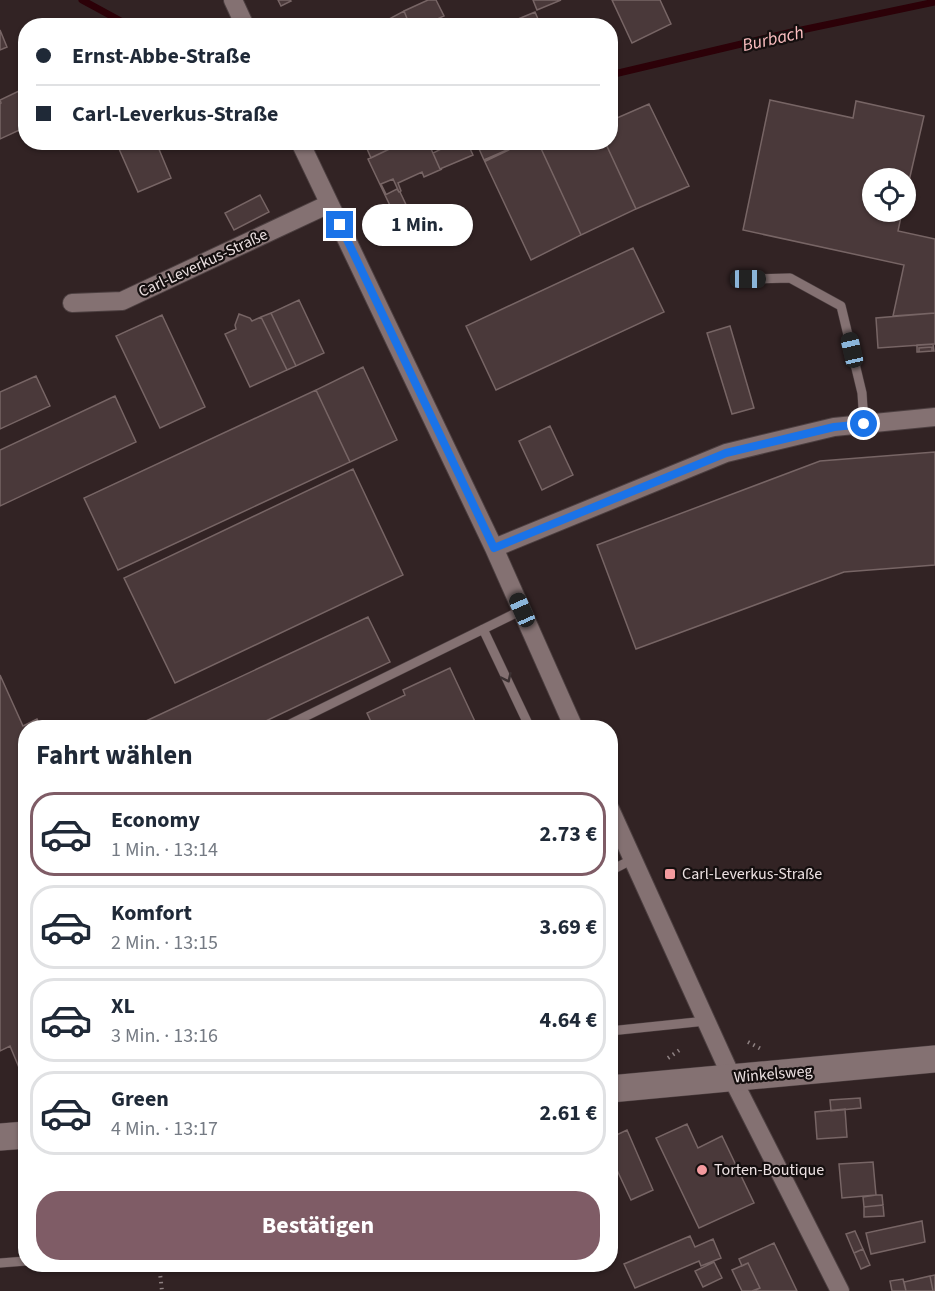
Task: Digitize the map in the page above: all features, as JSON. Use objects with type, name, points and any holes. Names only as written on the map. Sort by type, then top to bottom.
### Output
[{"type":"street","points":[[233,0],[241,18]]},
{"type":"street","points":[[304,150],[494,548],[570,720]]},
{"type":"street","name":"Carl-Leverkus-Straße","points":[[72,303],[122,302],[329,204]]},
{"type":"street","points":[[494,548],[726,453],[834,427],[935,417]]},
{"type":"street","points":[[618,826],[732,1078],[840,1291]]},
{"type":"street","name":"Winkelsweg","points":[[618,1088],[935,1059]]},
{"type":"street","points":[[0,1137],[18,1136]]},
{"type":"lane","points":[[748,279],[790,278],[841,306],[862,393],[864,424]]},
{"type":"lane","points":[[298,720],[522,610]]},
{"type":"lane","points":[[483,629],[526,720]]},
{"type":"lane","points":[[618,867],[633,859]]},
{"type":"lane","points":[[618,1030],[706,1021]]},
{"type":"lane","points":[[0,1263],[18,1262]]},
{"type":"path","points":[[160,1272],[162,1291]]},
{"type":"building","points":[[278,0],[290,0],[291,1],[281,6]]},
{"type":"building","points":[[428,0],[436,0],[444,16],[407,18],[404,11]]},
{"type":"building","points":[[533,0],[561,0],[537,10]]},
{"type":"building","points":[[612,0],[660,0],[671,24],[632,43]]},
{"type":"building","points":[[404,11],[407,18],[391,18]]},
{"type":"building","points":[[535,12],[538,18],[521,18]]},
{"type":"building","points":[[0,30],[7,47],[0,50]]},
{"type":"building","points":[[18,91],[18,131],[0,139],[1,103],[0,100]]},
{"type":"building","points":[[770,100],[853,118],[856,101],[924,116],[912,168],[862,168],[862,222],[900,222],[898,231],[935,239],[935,313],[893,316],[904,265],[743,230]]},
{"type":"building","points":[[649,104],[689,186],[636,209],[609,150],[618,150],[618,118]]},
{"type":"building","points":[[120,150],[159,150],[171,178],[138,192]]},
{"type":"building","points":[[368,150],[388,150],[371,158]]},
{"type":"building","points":[[387,150],[432,150],[442,169],[424,177],[422,172],[398,183],[401,191],[399,192],[393,179],[381,184],[385,195],[368,159]]},
{"type":"building","points":[[439,150],[471,150],[473,155],[440,169],[433,153]]},
{"type":"building","points":[[480,150],[509,150],[486,161]]},
{"type":"building","points":[[507,150],[542,150],[581,235],[531,260],[484,160]]},
{"type":"building","points":[[542,150],[609,150],[636,209],[581,235]]},
{"type":"building","points":[[397,189],[409,211],[396,218],[385,195]]},
{"type":"building","points":[[260,195],[269,212],[234,230],[225,213]]},
{"type":"building","points":[[633,248],[664,312],[496,390],[466,326]]},
{"type":"building","points":[[299,300],[324,353],[296,366],[271,313]]},
{"type":"building","points":[[271,313],[296,366],[287,370],[261,317]]},
{"type":"building","points":[[935,313],[935,344],[878,348],[876,318]]},
{"type":"building","points":[[239,314],[252,321],[261,317],[287,370],[250,387],[225,334],[236,329]]},
{"type":"building","points":[[162,315],[205,407],[160,428],[116,336]]},
{"type":"building","points":[[730,326],[754,408],[732,414],[707,333]]},
{"type":"building","points":[[933,344],[934,351],[932,347],[919,348],[917,352],[917,345]]},
{"type":"building","points":[[932,347],[932,351],[919,352],[919,348]]},
{"type":"building","points":[[363,367],[397,440],[350,462],[316,390]]},
{"type":"building","points":[[36,376],[50,406],[0,429],[0,392]]},
{"type":"building","points":[[316,390],[350,462],[118,570],[84,498]]},
{"type":"building","points":[[115,396],[136,442],[0,506],[0,450]]},
{"type":"building","points":[[550,426],[573,475],[542,490],[519,441]]},
{"type":"building","points":[[935,452],[935,565],[844,572],[636,649],[597,545],[820,461]]},
{"type":"building","points":[[353,469],[403,575],[175,683],[124,578]]},
{"type":"building","points":[[368,617],[390,662],[268,720],[148,720]]},
{"type":"building","points":[[450,668],[474,720],[370,720],[367,713],[405,695],[403,690]]},
{"type":"building","points":[[0,675],[20,720],[18,720],[18,1065],[10,1046],[0,1051]]},
{"type":"building","points":[[860,1098],[861,1108],[831,1111],[830,1100]]},
{"type":"building","points":[[845,1109],[847,1137],[817,1139],[815,1112]]},
{"type":"building","points":[[687,1124],[698,1148],[722,1136],[754,1203],[699,1228],[656,1138]]},
{"type":"building","points":[[627,1130],[653,1190],[631,1200],[618,1172],[618,1134]]},
{"type":"building","points":[[873,1162],[876,1195],[842,1198],[839,1164]]},
{"type":"building","points":[[882,1195],[883,1205],[864,1207],[863,1197]]},
{"type":"building","points":[[883,1205],[884,1216],[864,1217],[864,1207]]},
{"type":"building","points":[[922,1221],[925,1242],[871,1254],[866,1233]]},
{"type":"building","points":[[855,1231],[863,1249],[854,1253],[846,1234]]},
{"type":"building","points":[[690,1236],[695,1247],[713,1239],[721,1258],[701,1266],[699,1261],[635,1288],[624,1264]]},
{"type":"building","points":[[774,1243],[797,1291],[753,1291],[760,1288],[748,1263],[742,1266],[739,1259]]},
{"type":"building","points":[[863,1249],[870,1265],[861,1269],[854,1253]]},
{"type":"building","points":[[714,1262],[722,1278],[703,1287],[695,1271]]},
{"type":"building","points":[[748,1263],[760,1288],[742,1291],[732,1270]]},
{"type":"building","points":[[935,1275],[935,1291],[933,1291],[930,1276]]},
{"type":"building","points":[[930,1276],[933,1291],[906,1291],[904,1282]]},
{"type":"building","points":[[903,1279],[906,1291],[892,1291],[890,1281]]},
{"type":"waterway","name":"Burbach","points":[[82,0],[115,18]]},
{"type":"waterway","name":"Burbach","points":[[618,73],[792,32],[935,2]]},
{"type":"place","name":"Carl-Leverkus-Straße","points":[[670,874]]},
{"type":"place","name":"Torten-Boutique","points":[[702,1170]]},
{"type":"route","points":[[340,225],[494,548],[726,453],[834,427],[864,424]]}]
